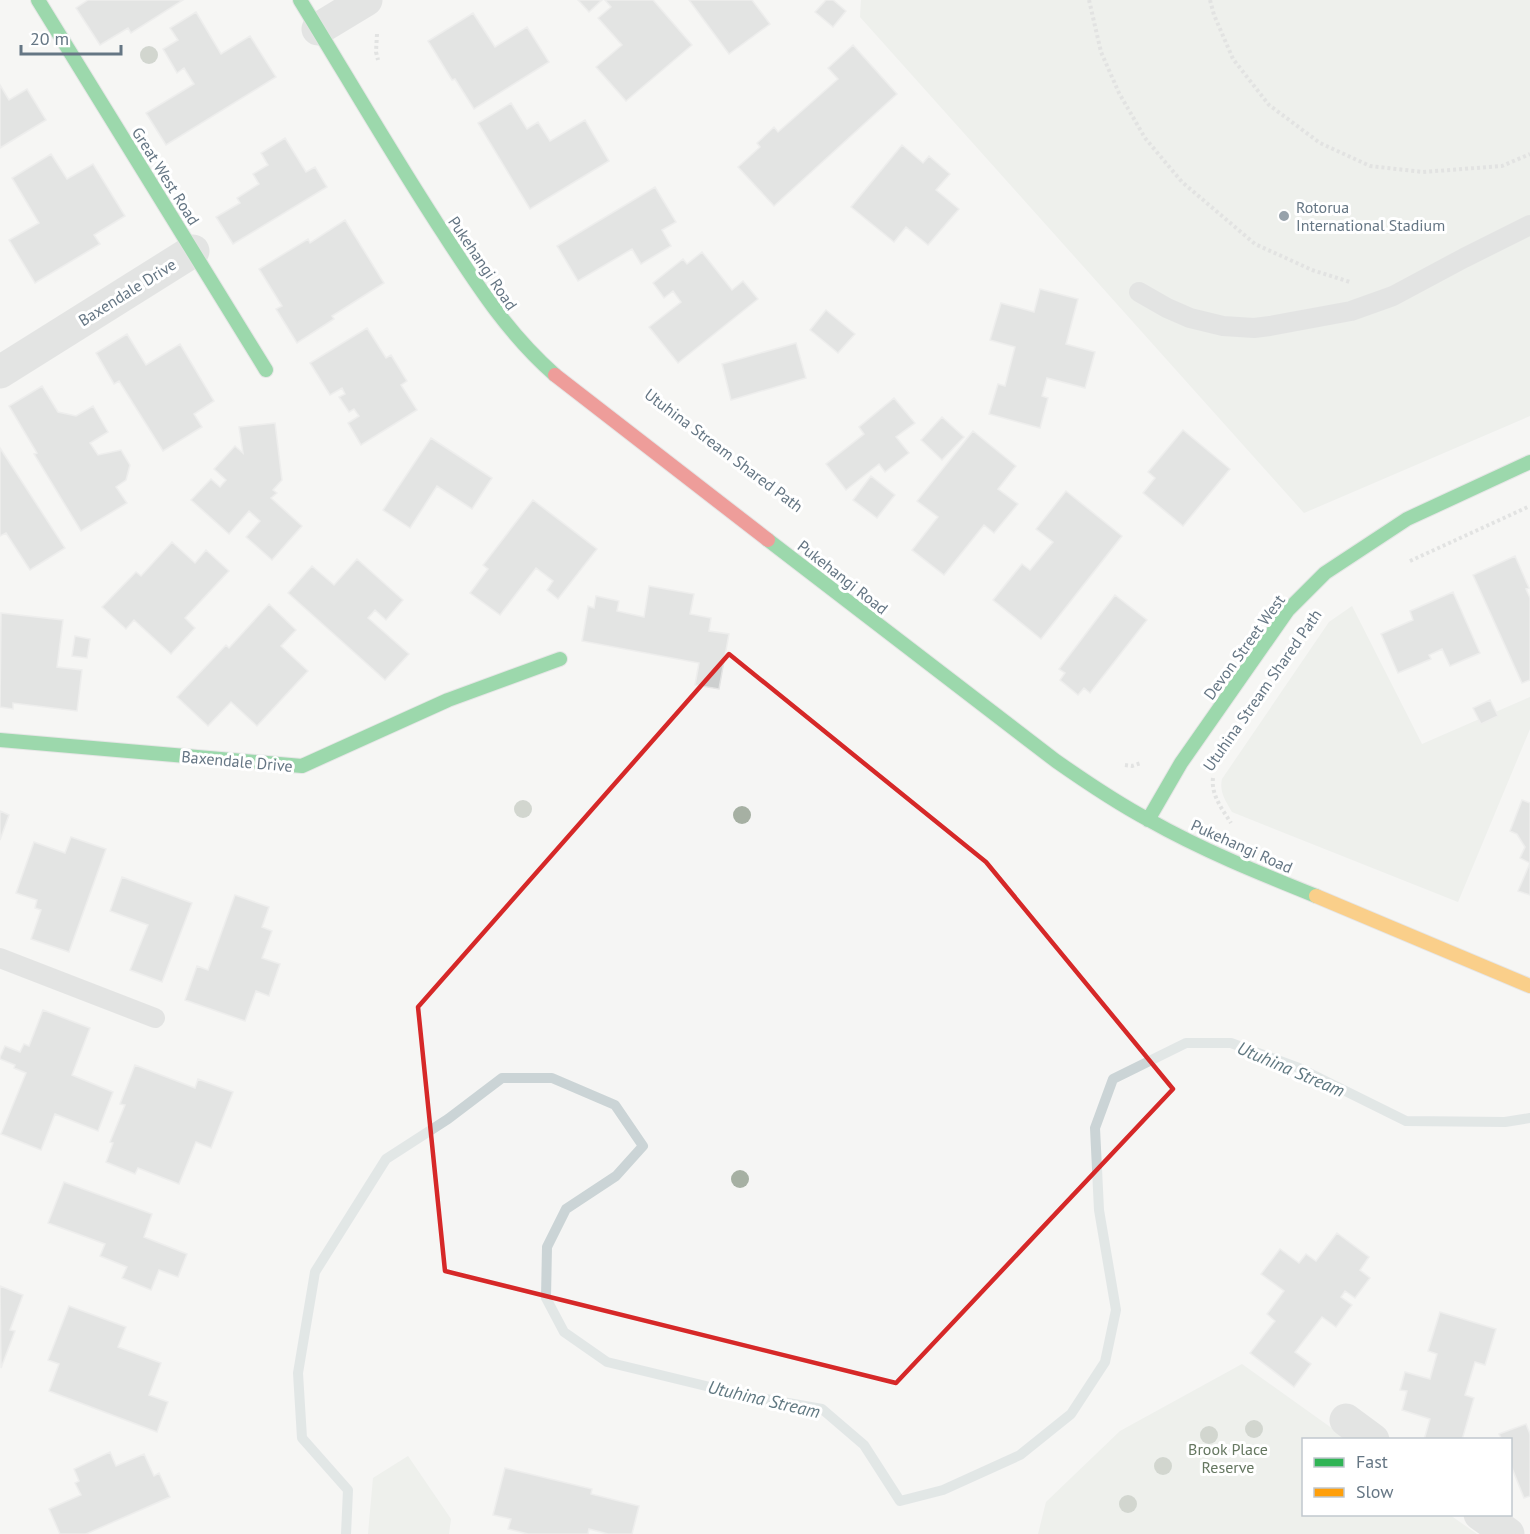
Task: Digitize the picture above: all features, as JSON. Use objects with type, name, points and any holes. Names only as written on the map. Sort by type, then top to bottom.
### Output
[{"type":"main road","name":"Great West Road","points":[[38,0],[266,370]]},
{"type":"main road","name":"Pukehangi Road","points":[[300,0],[459,258],[490,304],[532,355],[561,381],[1056,761],[1100,791],[1148,820],[1267,876],[1530,986]]},
{"type":"main road","name":"Devon Street West","points":[[1148,820],[1181,763],[1288,610],[1325,573],[1407,519],[1530,462]]},
{"type":"main road","name":"Baxendale Drive","points":[[0,740],[302,766],[448,700],[560,659]]},
{"type":"street","points":[[318,29],[366,0]]},
{"type":"street","name":"Baxendale Drive","points":[[0,372],[193,251]]},
{"type":"street","points":[[1346,1420],[1370,1438]]},
{"type":"street","points":[[1481,1516],[1508,1534]]},
{"type":"lane","points":[[1139,292],[1167,309],[1190,318],[1223,326],[1254,328],[1270,326],[1352,311],[1393,296],[1530,225]]},
{"type":"lane","points":[[0,958],[155,1018]]},
{"type":"path","points":[[1089,0],[1101,52],[1119,93],[1145,138],[1182,182],[1255,244],[1312,270],[1393,296]]},
{"type":"path","points":[[1210,0],[1233,59],[1269,105],[1320,143],[1370,166],[1423,172],[1502,166],[1530,154]]},
{"type":"path","points":[[377,34],[376,52],[380,64]]},
{"type":"path","points":[[1404,564],[1530,506]]},
{"type":"path","points":[[1122,765],[1132,766],[1145,760]]},
{"type":"path","name":"Utuhina Stream Shared Path","points":[[1216,775],[1212,780],[1214,791],[1220,806],[1236,827]]},
{"type":"highlighted area","points":[[729,654],[986,862],[1173,1089],[896,1383],[445,1271],[418,1007]]},
{"type":"green space","name":"Rotorua International Stadium","points":[[861,0],[1530,0],[1530,416],[1304,513],[860,17]]},
{"type":"green space","points":[[1352,606],[1422,744],[1530,697],[1530,729],[1458,902],[1232,812],[1221,788],[1222,779],[1329,622]]},
{"type":"green space","name":"Brook Place Reserve","points":[[1242,1364],[1346,1438],[1302,1438],[1302,1516],[1451,1516],[1477,1534],[1038,1534],[1046,1502],[1120,1431]]},
{"type":"green space","points":[[408,1456],[451,1519],[449,1534],[368,1534],[373,1478]]},
{"type":"building","points":[[88,0],[183,0],[131,33],[128,28],[100,45],[76,8]]},
{"type":"building","points":[[578,0],[602,0],[589,12]]},
{"type":"building","points":[[605,0],[653,0],[692,45],[626,101],[596,67],[622,45],[598,18],[611,7]]},
{"type":"building","points":[[689,0],[752,0],[770,24],[729,54]]},
{"type":"building","points":[[826,0],[833,0],[846,11],[833,27],[815,12]]},
{"type":"building","points":[[196,12],[221,54],[250,36],[276,77],[166,145],[146,113],[194,84],[184,68],[177,73],[163,49],[178,40],[170,28]]},
{"type":"building","points":[[473,13],[495,47],[527,27],[549,62],[474,109],[455,79],[452,80],[428,41]]},
{"type":"building","points":[[853,45],[897,94],[774,206],[738,167],[760,147],[757,143],[774,127],[778,132],[838,79],[828,68]]},
{"type":"building","points":[[0,85],[9,100],[27,89],[46,120],[0,148]]},
{"type":"building","points":[[511,103],[527,129],[538,122],[550,141],[585,120],[609,161],[530,209],[478,123]]},
{"type":"building","points":[[285,138],[306,172],[315,167],[327,187],[233,244],[216,217],[240,203],[237,198],[259,184],[253,174],[268,165],[261,153]]},
{"type":"building","points":[[902,145],[923,163],[929,156],[950,174],[936,190],[959,209],[928,245],[906,227],[894,242],[851,207]]},
{"type":"building","points":[[51,154],[67,179],[93,164],[125,216],[94,235],[100,244],[35,283],[9,240],[39,223],[12,178]]},
{"type":"building","points":[[655,187],[676,222],[662,230],[671,246],[641,264],[632,249],[578,281],[557,246]]},
{"type":"building","points":[[345,220],[384,283],[332,316],[334,319],[297,343],[276,309],[282,306],[259,269],[308,239],[310,243]]},
{"type":"building","points":[[702,252],[732,290],[743,281],[758,299],[678,363],[649,327],[681,302],[673,291],[664,298],[653,283],[683,259],[687,264]]},
{"type":"building","points":[[1040,289],[1078,299],[1066,344],[1095,352],[1085,388],[1047,378],[1042,396],[1048,398],[1040,428],[989,414],[998,384],[1005,386],[1015,347],[990,340],[1001,303],[1034,312]]},
{"type":"building","points":[[826,310],[855,334],[838,353],[810,330]]},
{"type":"building","points":[[367,328],[386,358],[391,355],[407,381],[401,385],[417,410],[361,445],[348,423],[359,416],[354,409],[349,412],[339,397],[345,394],[342,388],[330,395],[310,363]]},
{"type":"building","points":[[127,334],[146,365],[180,344],[214,401],[194,414],[202,427],[163,451],[119,381],[114,384],[96,353]]},
{"type":"building","points":[[796,343],[806,378],[731,400],[722,364]]},
{"type":"building","points":[[42,386],[58,412],[76,416],[93,406],[108,432],[90,443],[98,455],[121,450],[130,465],[126,480],[116,487],[127,503],[81,531],[34,454],[37,453],[9,406]]},
{"type":"building","points":[[894,398],[915,423],[896,437],[909,453],[885,472],[879,464],[846,490],[826,464],[864,434],[859,427]]},
{"type":"building","points":[[942,417],[964,437],[942,460],[921,440]]},
{"type":"building","points":[[275,423],[282,480],[273,490],[277,493],[271,498],[302,526],[272,560],[246,537],[260,521],[249,511],[229,534],[191,500],[211,479],[220,487],[226,480],[214,469],[235,446],[243,453],[239,427]]},
{"type":"building","points":[[1183,430],[1230,469],[1183,526],[1143,493],[1155,478],[1148,472]]},
{"type":"building","points":[[973,431],[1016,466],[998,489],[1018,504],[994,533],[984,525],[944,575],[912,550],[938,517],[917,501]]},
{"type":"building","points":[[431,438],[492,478],[472,509],[437,486],[410,528],[383,510]]},
{"type":"building","points":[[0,448],[65,548],[30,570],[6,533],[0,536]]},
{"type":"building","points":[[871,476],[895,495],[877,518],[853,500]]},
{"type":"building","points":[[1066,491],[1122,536],[1041,639],[993,600],[1022,564],[1030,570],[1053,542],[1036,529]]},
{"type":"building","points":[[533,500],[597,549],[558,599],[547,590],[553,581],[536,568],[500,615],[470,593],[488,569],[483,565]]},
{"type":"building","points":[[172,542],[195,563],[206,550],[229,571],[185,618],[195,628],[171,654],[134,620],[126,629],[102,607],[136,572],[141,576]]},
{"type":"building","points":[[1515,556],[1529,588],[1526,589],[1530,598],[1530,680],[1522,683],[1473,575]]},
{"type":"building","points":[[357,559],[403,600],[386,620],[375,610],[368,618],[409,654],[385,680],[288,593],[312,566],[334,585]]},
{"type":"building","points":[[649,586],[694,594],[690,614],[711,618],[709,631],[729,634],[719,689],[695,685],[699,663],[582,641],[588,606],[594,608],[596,596],[619,601],[617,611],[644,617]]},
{"type":"building","points":[[1453,592],[1480,653],[1450,666],[1442,649],[1429,655],[1431,659],[1398,673],[1381,634],[1413,620],[1410,611]]},
{"type":"building","points":[[1115,595],[1147,620],[1090,693],[1084,688],[1078,695],[1060,680],[1065,673],[1059,669]]},
{"type":"building","points":[[269,604],[296,630],[281,646],[308,671],[257,726],[231,702],[208,726],[177,697],[226,645],[229,648]]},
{"type":"building","points":[[1,613],[63,620],[57,667],[82,670],[77,711],[13,703],[13,709],[0,707]]},
{"type":"building","points":[[75,636],[90,639],[87,658],[72,656]]},
{"type":"building","points":[[1490,700],[1498,716],[1481,724],[1473,708]]},
{"type":"building","points":[[1522,800],[1530,803],[1530,863],[1520,858],[1525,847],[1517,834],[1510,831]]},
{"type":"building","points":[[0,811],[9,815],[0,840]]},
{"type":"building","points":[[71,837],[106,849],[69,952],[31,939],[41,910],[35,908],[37,900],[16,893],[34,842],[65,853]]},
{"type":"building","points":[[1530,863],[1530,895],[1518,891]]},
{"type":"building","points":[[122,877],[192,903],[162,982],[130,970],[148,925],[110,911]]},
{"type":"building","points":[[235,895],[269,907],[262,927],[272,931],[262,958],[280,964],[269,996],[256,991],[245,1021],[185,1000],[197,966],[208,970]]},
{"type":"building","points":[[43,1010],[90,1028],[72,1075],[113,1092],[98,1131],[55,1114],[41,1150],[1,1134],[26,1073],[14,1068],[15,1065],[0,1057],[5,1046],[20,1052],[24,1044],[29,1046]]},
{"type":"building","points":[[135,1065],[195,1088],[198,1079],[233,1092],[211,1148],[196,1142],[179,1184],[138,1168],[135,1174],[106,1162],[113,1143],[110,1142],[125,1105],[120,1104]]},
{"type":"building","points":[[64,1182],[152,1214],[144,1237],[187,1254],[178,1277],[159,1270],[151,1290],[122,1278],[127,1267],[100,1256],[105,1244],[48,1223]]},
{"type":"building","points":[[1337,1233],[1369,1257],[1360,1270],[1370,1278],[1355,1298],[1345,1291],[1341,1297],[1352,1305],[1336,1327],[1322,1317],[1295,1352],[1311,1364],[1294,1387],[1250,1353],[1275,1321],[1267,1314],[1284,1291],[1261,1274],[1280,1249],[1299,1263],[1306,1254],[1316,1261]]},
{"type":"building","points":[[0,1286],[23,1295],[10,1330],[15,1331],[1,1368]]},
{"type":"building","points":[[69,1306],[126,1327],[118,1347],[161,1363],[149,1395],[168,1402],[157,1432],[49,1391],[59,1364],[48,1360]]},
{"type":"building","points":[[1440,1312],[1496,1329],[1485,1365],[1475,1362],[1465,1395],[1474,1398],[1463,1438],[1425,1438],[1430,1419],[1402,1410],[1407,1391],[1400,1390],[1405,1372],[1430,1379],[1437,1354],[1428,1351]]},
{"type":"building","points":[[1526,1424],[1530,1434],[1530,1496],[1524,1498],[1512,1468],[1512,1438],[1501,1438],[1499,1434]]},
{"type":"building","points":[[110,1452],[116,1466],[144,1454],[154,1476],[159,1473],[170,1497],[86,1534],[60,1534],[49,1509],[81,1495],[75,1483],[79,1481],[74,1469]]},
{"type":"building","points":[[505,1468],[592,1489],[591,1494],[639,1506],[632,1534],[608,1534],[589,1529],[588,1534],[528,1534],[508,1529],[511,1519],[493,1515]]},
{"type":"waterway","name":"Utuhina Stream","points":[[346,1534],[348,1490],[302,1438],[298,1373],[315,1272],[386,1159],[448,1119],[502,1078],[552,1078],[615,1105],[643,1146],[616,1176],[566,1209],[547,1247],[546,1298],[564,1332],[607,1362],[743,1395],[822,1409],[864,1445],[900,1501],[943,1490],[1020,1455],[1071,1414],[1105,1362],[1116,1310],[1099,1210],[1095,1128],[1113,1079],[1186,1043],[1231,1043],[1299,1068],[1406,1121],[1505,1122],[1530,1118]]},
{"type":"traffic: fast","points":[[38,0],[266,370]]},
{"type":"traffic: fast","points":[[300,0],[403,169],[478,285],[521,341],[555,375]]},
{"type":"traffic: fast","points":[[1148,820],[1181,763],[1288,610],[1325,573],[1407,519],[1530,462]]},
{"type":"traffic: fast","points":[[768,540],[1056,761],[1102,792],[1189,841],[1316,896]]},
{"type":"traffic: fast","points":[[0,740],[302,766],[448,700],[560,659]]},
{"type":"traffic: slow","points":[[1316,896],[1530,986]]},
{"type":"traffic: jam","points":[[555,375],[768,540]]},
{"type":"place","name":"Rotorua International Stadium","points":[[1284,216]]}]
